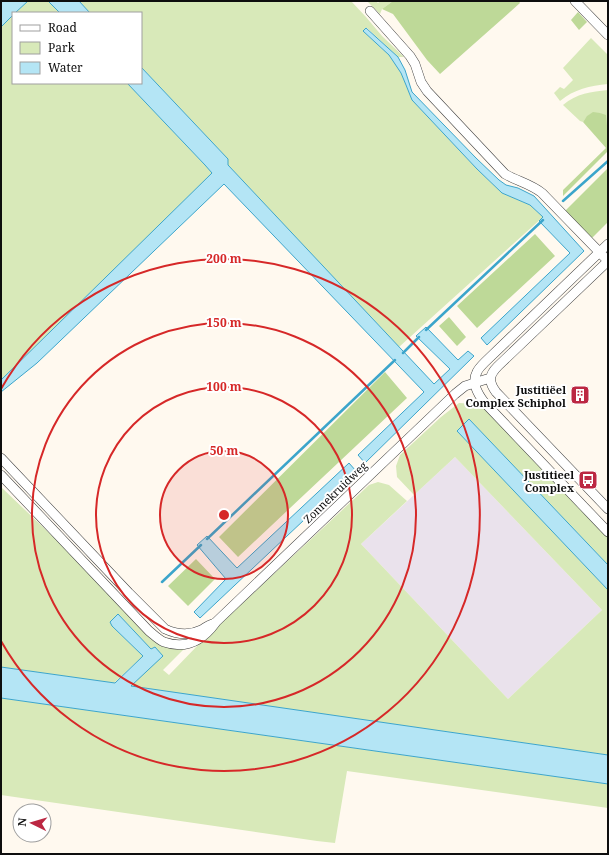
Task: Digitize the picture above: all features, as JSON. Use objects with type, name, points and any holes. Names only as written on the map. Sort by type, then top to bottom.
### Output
[{"type":"street","points":[[575,1],[608,35]]},
{"type":"street","points":[[370,11],[410,56],[415,64],[421,82],[427,91],[505,174],[513,179],[536,188],[542,193],[608,261],[498,366],[493,371],[490,378],[491,386],[496,392],[608,509]]},
{"type":"street","points":[[608,244],[485,362],[477,372],[474,383],[478,394],[484,402],[608,532]]},
{"type":"street","name":"Zonnekruidweg","points":[[216,622],[455,394],[465,386],[490,378]]},
{"type":"street","points":[[1,458],[165,629],[180,634],[191,633],[216,622]]},
{"type":"street","points":[[1,475],[156,638],[164,642],[178,644],[194,642],[209,632],[216,622]]},
{"type":"shaded area","points":[[455,457],[602,610],[508,699],[361,544]]},
{"type":"green space","points":[[28,1],[48,1],[59,12],[16,12]]},
{"type":"green space","points":[[79,1],[351,1],[382,36],[404,57],[398,57],[367,28],[363,31],[389,55],[401,73],[412,100],[477,169],[502,193],[530,205],[543,217],[399,347],[228,165],[228,159],[142,68],[142,12],[89,12]]},
{"type":"green space","points":[[367,1],[376,1],[378,3],[380,1],[393,1],[382,9],[380,14]]},
{"type":"green space","points":[[393,1],[519,1],[520,3],[440,74],[427,60],[393,14],[382,9]]},
{"type":"green space","points":[[578,12],[587,22],[579,30],[571,20]]},
{"type":"green space","points":[[12,16],[12,84],[128,84],[213,173],[1,380],[1,27]]},
{"type":"green space","points":[[591,38],[608,55],[608,84],[582,89],[560,101],[554,93],[560,87],[564,89],[573,80],[563,68]]},
{"type":"green space","points":[[608,90],[608,125],[600,113],[588,116],[583,122],[580,121],[563,105],[574,98],[590,92]]},
{"type":"green space","points":[[593,112],[606,115],[608,125],[608,151],[563,196],[563,190],[606,148],[583,122],[587,116]]},
{"type":"green space","points":[[608,168],[608,222],[587,243],[560,216]]},
{"type":"green space","points":[[535,234],[555,256],[477,328],[457,306]]},
{"type":"green space","points":[[449,317],[466,337],[457,346],[439,326]]},
{"type":"green space","points":[[385,372],[407,398],[238,557],[219,537]]},
{"type":"green space","points":[[459,403],[475,404],[485,409],[608,538],[608,565],[469,419],[457,431],[608,590],[608,755],[130,686],[151,649],[118,614],[112,626],[143,656],[114,683],[1,667],[1,487],[67,550],[151,639],[161,643],[187,646],[163,670],[169,675],[200,643],[369,485],[378,482],[389,485],[407,501],[361,544],[508,699],[602,610],[455,457],[414,495],[397,477],[396,466],[400,455],[441,417]]},
{"type":"green space","points":[[196,559],[215,579],[188,606],[168,586]]},
{"type":"green space","points":[[1,698],[608,784],[608,808],[347,771],[335,843],[1,795]]},
{"type":"water","points":[[1,1],[28,1],[16,12],[12,12],[12,16],[1,27]]},
{"type":"water","points":[[48,1],[79,1],[89,12],[59,12]]},
{"type":"water","points":[[366,28],[398,57],[405,70],[412,92],[476,158],[506,185],[518,188],[534,196],[584,251],[487,345],[481,338],[570,253],[539,221],[543,217],[530,205],[502,193],[477,169],[412,100],[401,73],[389,55],[363,31]]},
{"type":"water","points":[[142,68],[228,159],[228,165],[434,384],[450,369],[416,336],[426,327],[458,360],[468,351],[474,356],[365,463],[358,455],[424,392],[224,184],[37,363],[1,392],[1,380],[212,173],[128,84],[142,84]]},
{"type":"water","points":[[469,419],[608,565],[608,590],[457,431]]},
{"type":"water","points":[[349,463],[356,471],[200,618],[194,612],[226,579],[197,545],[207,536],[237,568]]},
{"type":"water","points":[[118,614],[151,649],[155,647],[163,656],[131,686],[608,755],[608,784],[1,698],[1,667],[115,683],[143,656],[112,626],[110,622]]},
{"type":"waterway","points":[[563,201],[608,161]]},
{"type":"waterway","points":[[426,330],[543,220]]},
{"type":"waterway","points":[[403,353],[419,337]]},
{"type":"waterway","points":[[207,539],[395,360]]},
{"type":"waterway","points":[[162,582],[201,545]]},
{"type":"place","name":"Justitiëel Complex Schiphol","points":[[580,395]]},
{"type":"place","name":"Justitieel Complex","points":[[588,480]]}]
